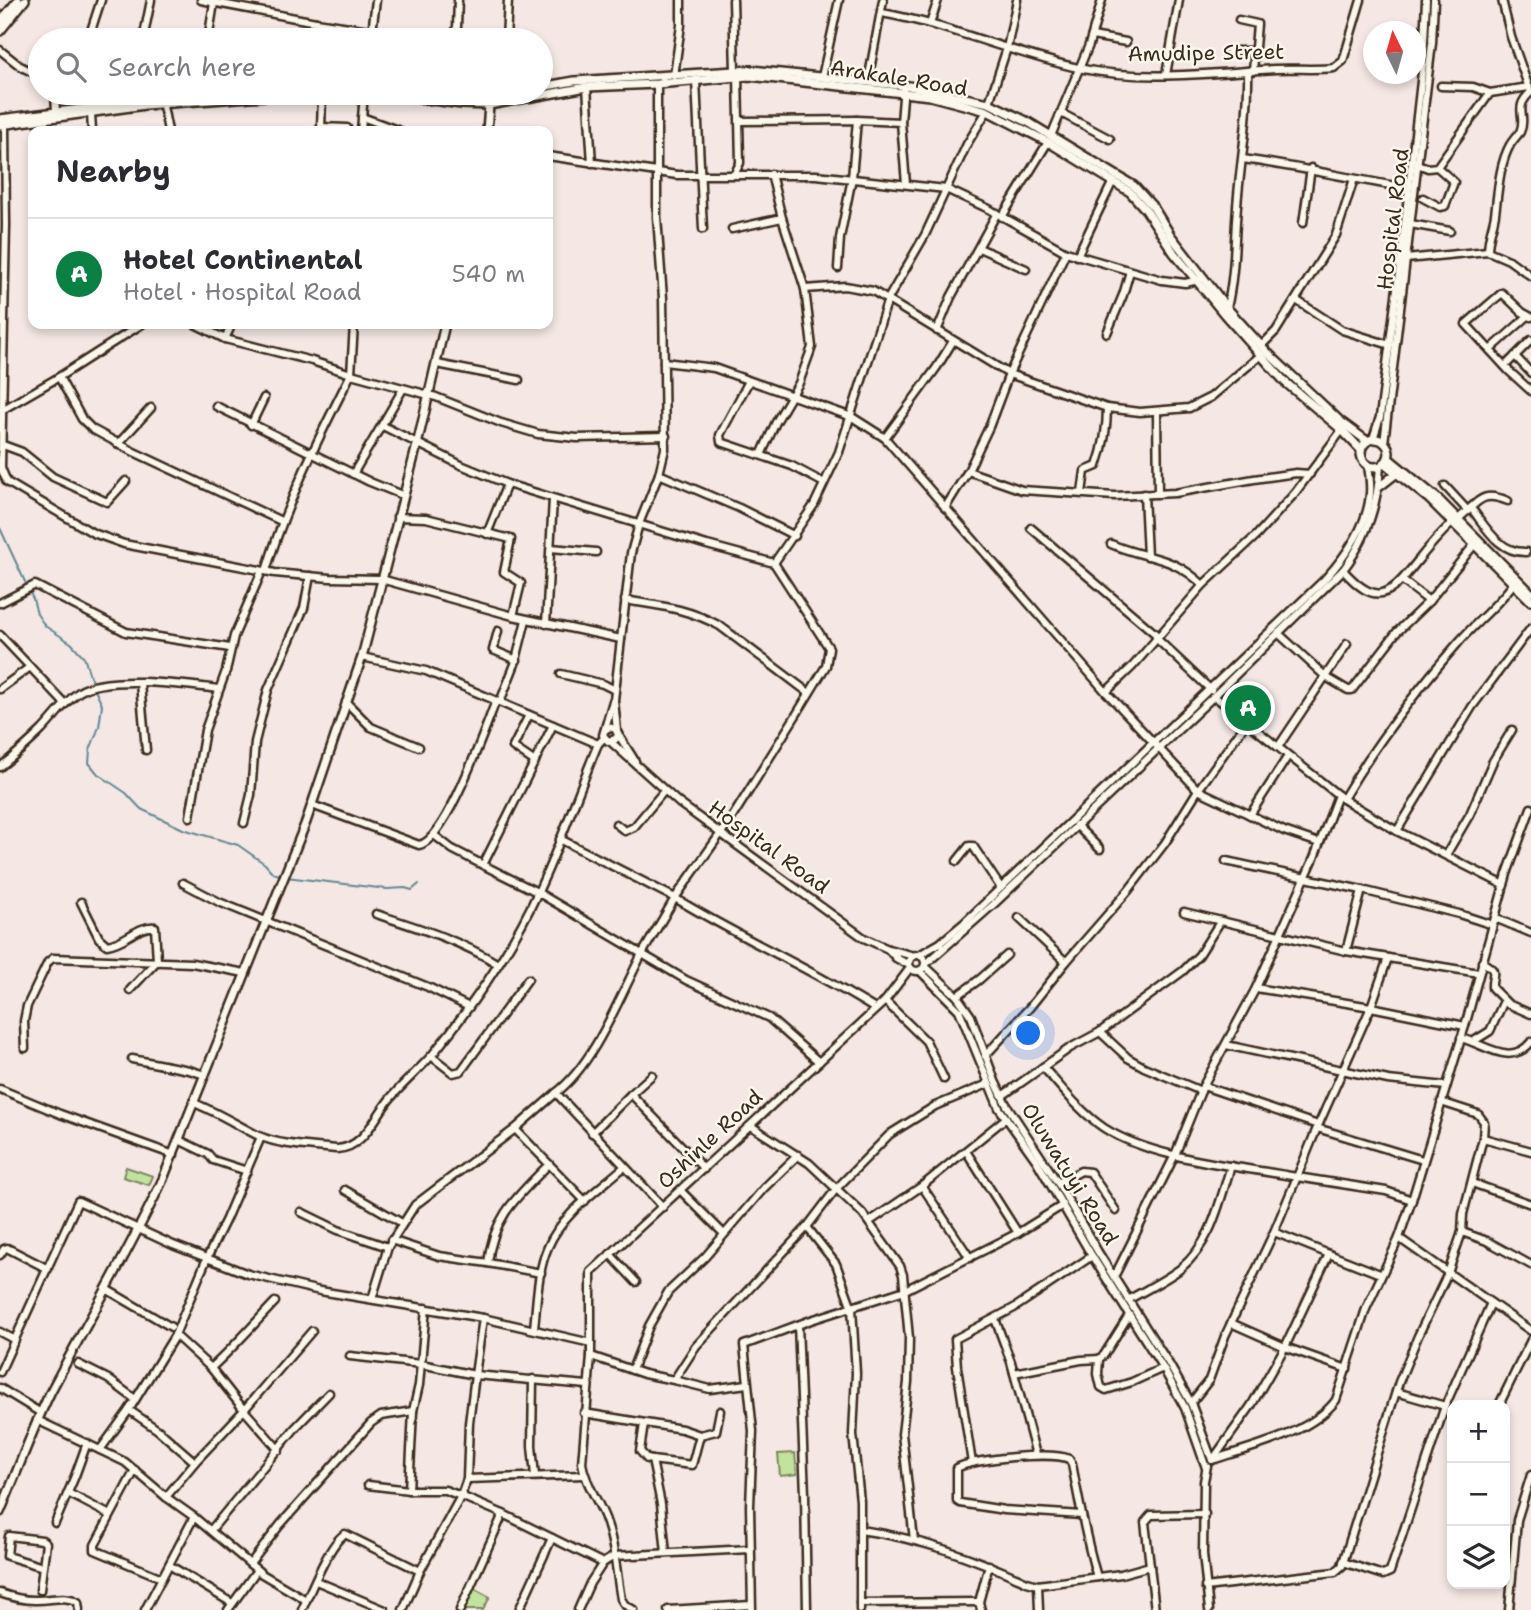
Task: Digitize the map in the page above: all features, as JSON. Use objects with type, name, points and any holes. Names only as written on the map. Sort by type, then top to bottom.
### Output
[{"type":"main road","points":[[0,22],[18,0]]},
{"type":"main road","points":[[0,31],[25,0]]},
{"type":"main road","name":"Arakale Road","points":[[553,87],[574,81],[737,73],[868,81],[904,89]]},
{"type":"main road","name":"Arakale Road","points":[[553,89],[657,84],[737,73],[962,95],[1134,186],[1153,207],[1200,279],[1261,355],[1285,382],[1342,430],[1361,450]]},
{"type":"main road","points":[[2,122],[95,105]]},
{"type":"main road","points":[[2,122],[92,113],[139,105]]},
{"type":"main road","points":[[487,126],[489,105]]},
{"type":"main road","name":"Arakale Road","points":[[1049,139],[1137,198],[1168,245],[1262,345],[1340,421],[1370,440]]},
{"type":"main road","points":[[0,1512],[39,1417],[140,1228],[174,1154],[312,806],[362,657],[444,329]]},
{"type":"main road","points":[[1384,463],[1387,447],[1384,443],[1370,440],[1361,450],[1363,461],[1368,465],[1384,463],[1438,499],[1474,545],[1531,601]]},
{"type":"main road","points":[[1384,463],[1455,520],[1531,593]]},
{"type":"main road","points":[[1379,487],[1397,473]]},
{"type":"street","points":[[92,28],[101,0]]},
{"type":"street","points":[[145,28],[151,0]]},
{"type":"street","points":[[201,0],[358,28]]},
{"type":"street","points":[[372,28],[376,0]]},
{"type":"street","points":[[457,0],[457,28]]},
{"type":"street","points":[[507,28],[508,0]]},
{"type":"street","points":[[674,76],[681,25],[681,0]]},
{"type":"street","points":[[733,0],[740,121],[740,163],[734,175]]},
{"type":"street","points":[[822,77],[839,0]]},
{"type":"street","points":[[868,81],[883,0]]},
{"type":"street","points":[[930,24],[938,0]]},
{"type":"street","points":[[774,563],[814,505],[839,452],[888,299],[925,235],[967,144],[988,107],[1007,48],[1017,0]]},
{"type":"street","points":[[937,331],[951,297],[979,248],[1049,139],[1080,68],[1102,0]]},
{"type":"street","points":[[1166,75],[1179,0]]},
{"type":"street","name":"Amudipe Street","points":[[882,13],[930,24],[1080,68],[1124,74],[1166,75],[1327,69],[1340,65],[1361,0]]},
{"type":"street","name":"Hospital Road","points":[[1370,440],[1380,417],[1390,345],[1423,64],[1426,0]]},
{"type":"street","name":"Hospital Road","points":[[1384,443],[1432,43],[1434,0]]},
{"type":"street","points":[[1502,0],[1511,37],[1530,90]]},
{"type":"street","points":[[210,28],[214,3]]},
{"type":"street","points":[[1227,308],[1235,264],[1238,193],[1256,23],[1240,20]]},
{"type":"street","points":[[316,22],[316,28]]},
{"type":"street","points":[[1092,36],[1126,42]]},
{"type":"street","points":[[0,50],[28,70]]},
{"type":"street","points":[[1229,51],[1253,51]]},
{"type":"street","points":[[696,80],[704,229]]},
{"type":"street","points":[[606,737],[614,700],[631,554],[665,449],[663,298],[657,217],[657,84]]},
{"type":"street","points":[[1441,86],[1474,88],[1490,93],[1530,90]]},
{"type":"street","points":[[587,87],[592,163]]},
{"type":"street","points":[[904,89],[901,122],[906,184]]},
{"type":"street","points":[[1488,251],[1488,236],[1495,215],[1497,190],[1508,147],[1520,131],[1521,105],[1530,90]]},
{"type":"street","points":[[1417,164],[1428,169],[1437,167],[1490,93]]},
{"type":"street","points":[[56,105],[56,111]]},
{"type":"street","points":[[163,105],[167,126]]},
{"type":"street","points":[[321,126],[322,105]]},
{"type":"street","points":[[361,126],[362,105]]},
{"type":"street","points":[[92,113],[92,126]]},
{"type":"street","points":[[1061,113],[1110,139]]},
{"type":"street","points":[[362,117],[386,126]]},
{"type":"street","points":[[838,268],[840,238],[852,178],[857,120]]},
{"type":"street","points":[[740,121],[901,122]]},
{"type":"street","points":[[2,122],[2,478],[72,521],[110,540],[264,571],[381,579],[526,620],[621,639]]},
{"type":"street","points":[[553,157],[701,176],[798,174],[946,189],[1077,256],[1174,282],[1200,279]]},
{"type":"street","points":[[1243,159],[1311,168],[1408,188]]},
{"type":"street","points":[[740,163],[747,175]]},
{"type":"street","points":[[1423,198],[1440,207],[1445,206],[1448,201],[1454,182],[1437,167]]},
{"type":"street","points":[[1303,223],[1311,168]]},
{"type":"street","points":[[761,454],[792,396],[812,347],[805,289],[771,174]]},
{"type":"street","points":[[1262,345],[1276,331],[1336,235],[1354,179]]},
{"type":"street","points":[[1077,256],[1113,181]]},
{"type":"street","points":[[732,229],[782,218]]},
{"type":"street","points":[[1410,224],[1450,231]]},
{"type":"street","points":[[979,248],[1026,269]]},
{"type":"street","points":[[1406,259],[1488,251],[1509,260],[1531,276]]},
{"type":"street","points":[[945,508],[968,471],[1009,374],[1066,252]]},
{"type":"street","points":[[1107,333],[1130,271]]},
{"type":"street","points":[[805,289],[855,286],[873,291],[1009,374],[1107,408],[1157,412],[1189,408],[1203,402],[1261,355]]},
{"type":"street","points":[[1490,350],[1529,316],[1502,293],[1466,324],[1490,350],[1505,366],[1531,391]]},
{"type":"street","points":[[1296,300],[1342,330],[1390,345]]},
{"type":"street","points":[[2,410],[60,377],[134,329]]},
{"type":"street","points":[[205,329],[225,339],[312,361],[428,397],[436,397],[501,423],[538,434],[577,438],[666,436]]},
{"type":"street","points":[[225,339],[230,329]]},
{"type":"street","points":[[190,817],[205,730],[226,671],[230,648],[311,453],[351,374],[354,329]]},
{"type":"street","points":[[885,438],[953,341]]},
{"type":"street","points":[[1505,366],[1531,341]]},
{"type":"street","points":[[1515,356],[1531,373]]},
{"type":"street","points":[[664,362],[714,368],[852,417],[885,438],[1106,692],[1198,790],[1284,831],[1319,843]]},
{"type":"street","points":[[437,364],[519,380]]},
{"type":"street","points":[[60,377],[86,425],[281,521]]},
{"type":"street","points":[[749,381],[719,439],[724,444],[792,466],[824,483]]},
{"type":"street","points":[[353,474],[403,389]]},
{"type":"street","points":[[251,425],[264,398]]},
{"type":"street","points":[[216,406],[353,474],[402,495]]},
{"type":"street","points":[[118,443],[151,408]]},
{"type":"street","points":[[1082,493],[1084,471],[1097,466],[1101,441],[1107,430],[1107,408]]},
{"type":"street","points":[[1157,412],[1158,494]]},
{"type":"street","points":[[372,1299],[389,1243],[415,1205],[515,1129],[577,1074],[589,1057],[642,954],[675,898],[721,834],[826,666],[830,653],[774,563],[507,484],[383,426]]},
{"type":"street","points":[[1106,692],[1133,666],[1203,585],[1295,494],[1342,430]]},
{"type":"street","points":[[3,445],[22,452],[53,477],[107,502],[127,481]]},
{"type":"street","points":[[1211,693],[1343,570],[1361,540],[1373,512],[1384,463]]},
{"type":"street","points":[[1007,955],[955,999],[909,960],[953,932],[1211,693],[1324,580],[1351,546],[1367,511],[1371,491],[1368,465]]},
{"type":"street","points":[[968,471],[1022,490],[1115,496],[1175,493],[1264,477],[1310,474]]},
{"type":"street","points":[[659,474],[739,508],[794,536]]},
{"type":"street","points":[[487,534],[507,484]]},
{"type":"street","points":[[1445,485],[1501,545],[1514,553],[1526,552]]},
{"type":"street","points":[[1144,494],[1147,556]]},
{"type":"street","points":[[1343,570],[1359,585],[1377,593],[1390,592],[1403,581],[1440,534],[1455,520],[1489,495],[1508,501]]},
{"type":"street","points":[[546,624],[553,499]]},
{"type":"street","points":[[397,517],[426,518],[511,540],[504,572],[521,582],[513,616]]},
{"type":"street","points":[[1031,528],[1157,637],[1211,693],[1341,797],[1397,831],[1504,885]]},
{"type":"street","points":[[1111,544],[1129,552],[1177,564],[1203,585]]},
{"type":"street","points":[[1278,633],[1326,677],[1352,690],[1396,633],[1429,601],[1474,545]]},
{"type":"street","points":[[551,548],[596,552]]},
{"type":"street","points":[[244,822],[249,807],[255,742],[266,700],[304,608],[310,576]]},
{"type":"street","points":[[1403,581],[1429,601]]},
{"type":"street","points":[[1114,1277],[1175,1155],[1202,1088],[1256,988],[1341,797],[1421,686],[1513,584]]},
{"type":"street","points":[[0,603],[28,587],[37,585],[55,597],[126,632],[230,648]]},
{"type":"street","points":[[625,600],[687,610],[704,617],[809,693]]},
{"type":"street","points":[[312,806],[419,845],[425,844],[434,835],[474,759],[517,660],[526,620]]},
{"type":"street","points":[[1397,831],[1472,707],[1531,628]]},
{"type":"street","points":[[498,631],[493,650],[517,660]]},
{"type":"street","points":[[0,635],[65,704]]},
{"type":"street","points":[[1278,747],[1347,644]]},
{"type":"street","points":[[362,657],[426,671],[598,744]]},
{"type":"street","points":[[0,689],[30,667]]},
{"type":"street","points":[[561,674],[603,684],[615,690]]},
{"type":"street","points":[[0,767],[42,731],[65,704],[92,685],[104,682],[140,683],[219,689]]},
{"type":"street","points":[[140,683],[146,750]]},
{"type":"street","points":[[606,737],[616,739],[614,700]]},
{"type":"street","points":[[346,702],[371,727],[419,747]]},
{"type":"street","points":[[529,715],[513,747],[535,762]]},
{"type":"street","points":[[985,1056],[1030,1007],[1153,860],[1246,723]]},
{"type":"street","points":[[483,865],[553,725]]},
{"type":"street","points":[[194,1103],[216,1111],[261,1137],[345,1149],[365,1133],[388,1102],[431,1056],[469,1007],[514,940],[560,839],[598,744],[606,737],[609,727],[617,732],[636,762]]},
{"type":"street","points":[[1446,855],[1469,814],[1493,761],[1512,730]]},
{"type":"street","points":[[606,737],[636,762]]},
{"type":"street","points":[[918,968],[994,904],[1155,746]]},
{"type":"street","points":[[1250,816],[1288,755]]},
{"type":"street","name":"Hospital Road","points":[[636,762],[664,791],[721,834],[864,938],[888,949]]},
{"type":"street","points":[[616,824],[625,831],[634,827],[664,791]]},
{"type":"street","points":[[1212,1460],[1284,1435],[1319,1417],[1336,1400],[1366,1309],[1399,1237],[1412,1200],[1504,885],[1531,808]]},
{"type":"street","points":[[1076,825],[1100,849]]},
{"type":"street","points":[[434,835],[452,849],[537,892],[687,981],[769,1018],[819,1062]]},
{"type":"street","points":[[560,839],[675,898],[727,930],[807,970],[875,1009]]},
{"type":"street","points":[[957,861],[969,846],[973,846],[1001,888]]},
{"type":"street","points":[[1226,861],[1494,921],[1531,933]]},
{"type":"street","points":[[183,883],[219,902],[469,1007]]},
{"type":"street","points":[[1346,951],[1362,890]]},
{"type":"street","points":[[81,902],[99,938],[107,945],[107,959]]},
{"type":"street","points":[[1184,912],[1346,951],[1479,972]]},
{"type":"street","points":[[376,915],[442,934],[498,964]]},
{"type":"street","points":[[1018,918],[1066,962]]},
{"type":"street","points":[[1002,1096],[1070,1048],[1100,1032],[1183,971],[1199,955],[1220,922]]},
{"type":"street","points":[[107,945],[118,943],[151,926],[156,933],[157,961],[130,989]]},
{"type":"street","points":[[888,949],[896,958],[918,968]]},
{"type":"street","points":[[888,949],[924,958],[918,968]]},
{"type":"street","points":[[25,1048],[24,1021],[27,1006],[48,962],[57,957],[157,961],[219,967],[245,973]]},
{"type":"street","points":[[1191,1403],[1209,1380],[1231,1323],[1344,1071],[1388,958]]},
{"type":"street","points":[[1482,962],[1493,967],[1492,988],[1504,1001],[1531,1014]]},
{"type":"street","name":"Oshinle Road","points":[[584,1475],[584,1413],[591,1356],[589,1276],[885,1001],[902,979],[918,968]]},
{"type":"street","points":[[431,1056],[453,1073],[461,1070],[528,979]]},
{"type":"street","points":[[1256,988],[1465,1026]]},
{"type":"street","name":"Oluwatuyi Road","points":[[955,999],[971,1016],[1002,1096],[1058,1183],[1166,1366]]},
{"type":"street","name":"Oluwatuyi Road","points":[[955,999],[988,1084],[1006,1118],[1063,1205],[1129,1315],[1166,1366]]},
{"type":"street","points":[[885,1001],[926,1041],[944,1079]]},
{"type":"street","points":[[1474,1041],[1490,1031],[1504,1001]]},
{"type":"street","points":[[1100,1032],[1128,1058],[1144,1067],[1423,1160]]},
{"type":"street","points":[[1461,1038],[1510,1055],[1518,1053],[1531,1042]]},
{"type":"street","points":[[1226,1045],[1388,1080],[1446,1086]]},
{"type":"street","points":[[132,1059],[205,1075]]},
{"type":"street","points":[[1043,1067],[1083,1110],[1103,1127],[1128,1139],[1175,1155],[1386,1191],[1412,1200]]},
{"type":"street","points":[[592,1133],[652,1075]]},
{"type":"street","points":[[674,1380],[696,1346],[807,1227],[836,1189],[902,1126],[935,1106],[988,1084]]},
{"type":"street","points":[[0,1089],[60,1114],[174,1154]]},
{"type":"street","points":[[556,1093],[663,1207]]},
{"type":"street","points":[[631,1094],[704,1169]]},
{"type":"street","points":[[1205,1587],[1335,1572],[1343,1562],[1396,1392],[1418,1336],[1448,1273],[1462,1232],[1463,1214],[1483,1138],[1484,1122],[1478,1114],[1441,1102]]},
{"type":"street","points":[[869,1222],[922,1186],[1006,1118]]},
{"type":"street","points":[[751,1125],[809,1163],[869,1222],[900,1266],[909,1338],[908,1382],[902,1434],[914,1540]]},
{"type":"street","points":[[515,1129],[585,1201]]},
{"type":"street","points":[[100,1450],[129,1410],[176,1335],[206,1258],[261,1137]]},
{"type":"street","points":[[1483,1138],[1531,1151]]},
{"type":"street","points":[[179,1140],[208,1154],[213,1160],[247,1171]]},
{"type":"street","points":[[966,1151],[1018,1233]]},
{"type":"street","points":[[632,1370],[649,1326],[668,1292],[705,1257],[764,1188],[798,1155]]},
{"type":"street","points":[[488,1263],[495,1230],[506,1209],[549,1164]]},
{"type":"street","points":[[1128,1300],[1173,1274],[1192,1258],[1213,1224],[1231,1166]]},
{"type":"street","points":[[534,1328],[541,1273],[553,1237],[585,1201],[624,1167]]},
{"type":"street","points":[[1058,1183],[1081,1171],[1090,1171],[1116,1211]]},
{"type":"street","points":[[1472,1183],[1531,1205]]},
{"type":"street","points":[[922,1186],[970,1258]]},
{"type":"street","points":[[345,1190],[402,1223]]},
{"type":"street","points":[[681,1191],[724,1234]]},
{"type":"street","points":[[0,1372],[78,1201],[161,1240],[248,1274],[320,1291],[534,1328],[591,1343]]},
{"type":"street","points":[[668,1610],[751,1607],[753,1432],[744,1345],[905,1290],[1018,1233],[1063,1205]]},
{"type":"street","points":[[301,1212],[338,1230],[439,1256],[541,1273]]},
{"type":"street","points":[[807,1227],[836,1264],[852,1308],[856,1373],[853,1434],[860,1501],[860,1607],[980,1606],[989,1565]]},
{"type":"street","points":[[1274,1232],[1380,1274]]},
{"type":"street","points":[[1462,1232],[1487,1241],[1531,1265]]},
{"type":"street","points":[[1399,1237],[1531,1331]]},
{"type":"street","points":[[0,1255],[7,1248],[48,1269]]},
{"type":"street","points":[[610,1254],[636,1282]]},
{"type":"street","points":[[1206,1468],[1241,1423],[1285,1348],[1329,1254]]},
{"type":"street","points":[[972,1463],[954,1343],[958,1337],[995,1318],[1092,1256]]},
{"type":"street","points":[[106,1289],[171,1327]]},
{"type":"street","points":[[211,1368],[227,1355],[275,1302]]},
{"type":"street","points":[[1343,1562],[1383,1575],[1390,1572],[1445,1406],[1491,1303]]},
{"type":"street","points":[[409,1490],[413,1410],[421,1364],[426,1308]]},
{"type":"street","points":[[1014,1373],[1099,1359],[1129,1315]]},
{"type":"street","points":[[403,1610],[467,1479],[468,1436],[483,1318]]},
{"type":"street","points":[[995,1318],[1014,1373],[1036,1455]]},
{"type":"street","points":[[1231,1323],[1285,1348],[1347,1369]]},
{"type":"street","points":[[798,1325],[807,1610]]},
{"type":"street","points":[[166,1497],[312,1331]]},
{"type":"street","points":[[0,1332],[15,1340]]},
{"type":"street","points":[[176,1335],[211,1368],[279,1450]]},
{"type":"street","points":[[1501,1400],[1531,1339]]},
{"type":"street","points":[[350,1356],[421,1364],[475,1375],[587,1385]]},
{"type":"street","points":[[591,1356],[632,1370],[710,1389],[747,1384]]},
{"type":"street","points":[[1099,1359],[1098,1374],[1101,1387],[1106,1390],[1132,1382],[1166,1366]]},
{"type":"street","points":[[78,1364],[135,1399]]},
{"type":"street","points":[[1166,1366],[1191,1403],[1212,1460]]},
{"type":"street","points":[[1166,1366],[1185,1408],[1206,1468],[1203,1555],[1209,1610]]},
{"type":"street","points":[[533,1379],[534,1476]]},
{"type":"street","points":[[0,1388],[39,1417],[125,1462],[257,1570],[306,1600]]},
{"type":"street","points":[[1396,1392],[1445,1406]]},
{"type":"street","points":[[211,1530],[309,1413],[329,1393]]},
{"type":"street","points":[[129,1410],[158,1430],[195,1462]]},
{"type":"street","points":[[250,1564],[280,1525],[371,1423],[381,1416],[413,1410]]},
{"type":"street","points":[[584,1413],[682,1429],[700,1435],[716,1431],[720,1411]]},
{"type":"street","points":[[644,1424],[640,1451],[647,1459],[652,1460],[692,1465],[700,1435]]},
{"type":"street","points":[[55,1523],[87,1443]]},
{"type":"street","points":[[1082,1515],[1004,1510],[960,1503],[957,1501],[957,1468],[972,1463],[1036,1455],[1069,1459],[1097,1577]]},
{"type":"street","points":[[652,1460],[661,1504],[666,1553]]},
{"type":"street","points":[[135,1470],[95,1545],[96,1550],[162,1578]]},
{"type":"street","points":[[467,1479],[584,1475],[605,1519],[621,1599],[629,1609]]},
{"type":"street","points":[[1509,1610],[1517,1520],[1531,1475]]},
{"type":"street","points":[[368,1485],[409,1490],[445,1490],[503,1514],[603,1563]]},
{"type":"street","points":[[68,1493],[110,1515]]},
{"type":"street","points":[[460,1610],[503,1514]]},
{"type":"street","points":[[1154,1610],[1145,1522],[1149,1516],[1205,1514]]},
{"type":"street","points":[[145,1610],[194,1517]]},
{"type":"street","points":[[860,1530],[950,1550],[1038,1585],[1121,1574],[1150,1566]]},
{"type":"street","points":[[302,1610],[339,1538],[345,1534],[420,1571]]},
{"type":"street","points":[[40,1590],[43,1567],[46,1543],[43,1540],[10,1535],[4,1545],[8,1558],[43,1567]]},
{"type":"street","points":[[519,1610],[552,1538]]},
{"type":"street","points":[[578,1610],[603,1563],[614,1556],[750,1549]]},
{"type":"street","points":[[169,1565],[230,1607],[257,1570]]},
{"type":"street","points":[[316,1581],[385,1610]]},
{"type":"street","points":[[1038,1585],[1039,1610]]},
{"type":"street","points":[[0,1593],[37,1601],[56,1597],[76,1600],[79,1610]]},
{"type":"street","points":[[36,1610],[37,1601]]},
{"type":"green space","points":[[126,1167],[153,1176],[149,1185],[123,1177]]},
{"type":"green space","points":[[795,1453],[797,1474],[780,1476],[778,1454]]},
{"type":"green space","points":[[473,1588],[490,1597],[483,1610],[463,1608]]},
{"type":"waterway","points":[[0,528],[33,599],[37,614],[45,626],[71,643],[84,657],[93,685]]},
{"type":"waterway","points":[[95,690],[102,705],[89,763],[98,774],[126,793],[141,809],[183,829],[238,845],[273,873],[280,875]]},
{"type":"waterway","points":[[286,877],[387,889],[412,890],[419,884]]},
{"type":"place","name":"Hotel Continental","points":[[1248,708]]}]
